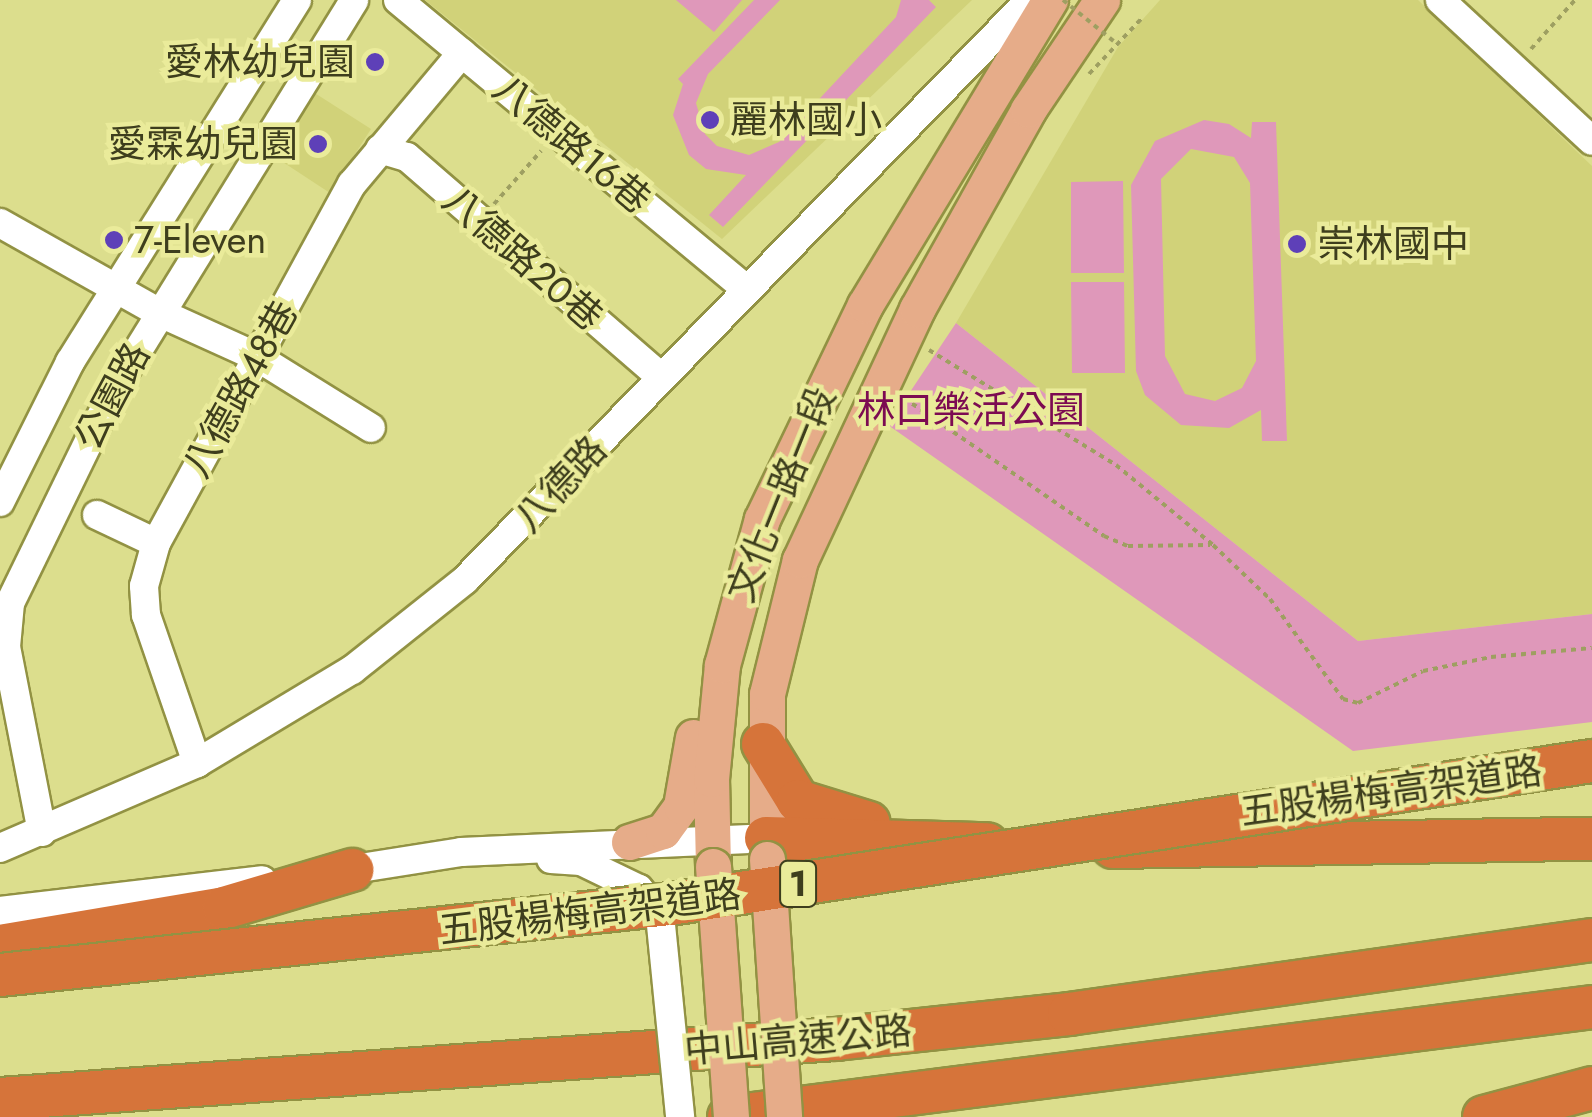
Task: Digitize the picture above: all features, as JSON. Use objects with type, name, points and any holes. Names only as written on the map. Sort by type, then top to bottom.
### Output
[{"type":"highway","points":[[763,744],[798,801],[826,815],[1143,848]]},
{"type":"highway","name":"五股楊梅高架道路","points":[[0,975],[670,904],[1592,762]]},
{"type":"highway","points":[[767,848],[1143,848],[1592,839]]},
{"type":"highway","points":[[0,946],[224,908],[352,870]]},
{"type":"highway","name":"中山高速公路","points":[[0,1098],[836,1039],[1069,1014],[1592,940]]},
{"type":"highway","name":"中山高速公路","points":[[730,1117],[1592,1008]]},
{"type":"highway","points":[[1484,1117],[1592,1088]]},
{"type":"main road","name":"文化一路一段","points":[[730,1117],[712,852],[714,723],[741,580],[787,460],[865,305],[1050,0]]},
{"type":"main road","name":"文化一路一段","points":[[784,1117],[763,744],[778,633],[800,560],[879,382],[1028,110],[1102,0]]},
{"type":"main road","points":[[629,842],[662,831],[681,806],[708,660],[741,580]]},
{"type":"street","name":"公園路","points":[[0,502],[116,287],[297,0]]},
{"type":"street","name":"公園路","points":[[42,832],[8,720],[6,647],[10,603],[36,540],[158,312],[354,0]]},
{"type":"street","name":"八德路16巷","points":[[398,0],[746,289]]},
{"type":"street","name":"八德路","points":[[0,848],[197,763],[352,670],[464,580],[532,517],[660,376],[1030,0]]},
{"type":"street","points":[[1440,0],[1592,142]]},
{"type":"street","name":"八德路48巷","points":[[197,763],[146,615],[144,586],[156,542],[352,184],[462,53]]},
{"type":"street","name":"八德路20巷","points":[[380,149],[406,157],[660,376]]},
{"type":"street","points":[[0,223],[158,312],[257,357],[371,428]]},
{"type":"street","points":[[97,515],[156,542]]},
{"type":"street","points":[[0,911],[352,870],[461,852],[629,842],[712,852],[767,848]]},
{"type":"street","points":[[461,852],[581,862],[639,888],[660,915],[680,1117]]},
{"type":"path","points":[[1063,0],[1116,43]]},
{"type":"path","points":[[1513,68],[1575,0]]},
{"type":"path","points":[[1086,77],[1141,19]]},
{"type":"path","points":[[480,220],[557,132]]},
{"type":"path","points":[[904,336],[1116,465],[1270,599],[1327,682],[1358,704],[1423,671],[1492,656],[1592,648]]},
{"type":"path","points":[[879,382],[1104,536],[1128,546],[1213,546]]},
{"type":"shaded area","name":"麗林國小","points":[[425,0],[972,0],[722,239]]},
{"type":"shaded area","name":"崇林國中","points":[[1160,0],[1418,0],[1592,166],[1592,614],[1358,641],[956,323],[1118,47]]},
{"type":"shaded area","name":"愛霖幼兒園","points":[[310,90],[371,129],[330,193],[269,153]]},
{"type":"green space","points":[[676,0],[742,0],[714,32]]},
{"type":"green space","points":[[754,0],[780,0],[708,74],[696,103],[705,134],[717,146],[749,155],[779,142],[896,17],[901,0],[929,0],[936,7],[723,227],[709,215],[746,175],[706,169],[689,155],[673,115],[683,84],[678,79]]},
{"type":"green space","points":[[1204,120],[1229,124],[1251,138],[1252,122],[1276,122],[1287,441],[1262,441],[1261,410],[1229,428],[1181,425],[1145,395],[1136,371],[1131,185],[1155,141]],"holes":[[[1191,149],[1234,157],[1250,183],[1256,361],[1242,388],[1215,401],[1185,394],[1165,356],[1161,179]]]},
{"type":"green space","points":[[1123,181],[1124,273],[1071,273],[1071,182]]},
{"type":"green space","points":[[1071,282],[1124,282],[1125,373],[1072,373]]},
{"type":"green space","name":"林口樂活公園","points":[[956,323],[1358,641],[1592,614],[1592,722],[1353,751],[888,425]]},
{"type":"place","name":"愛林幼兒園","points":[[375,62]]},
{"type":"place","name":"麗林國小","points":[[710,120]]},
{"type":"place","name":"愛霖幼兒園","points":[[318,144]]},
{"type":"place","name":"7-Eleven","points":[[114,240]]},
{"type":"place","name":"崇林國中","points":[[1297,244]]}]
